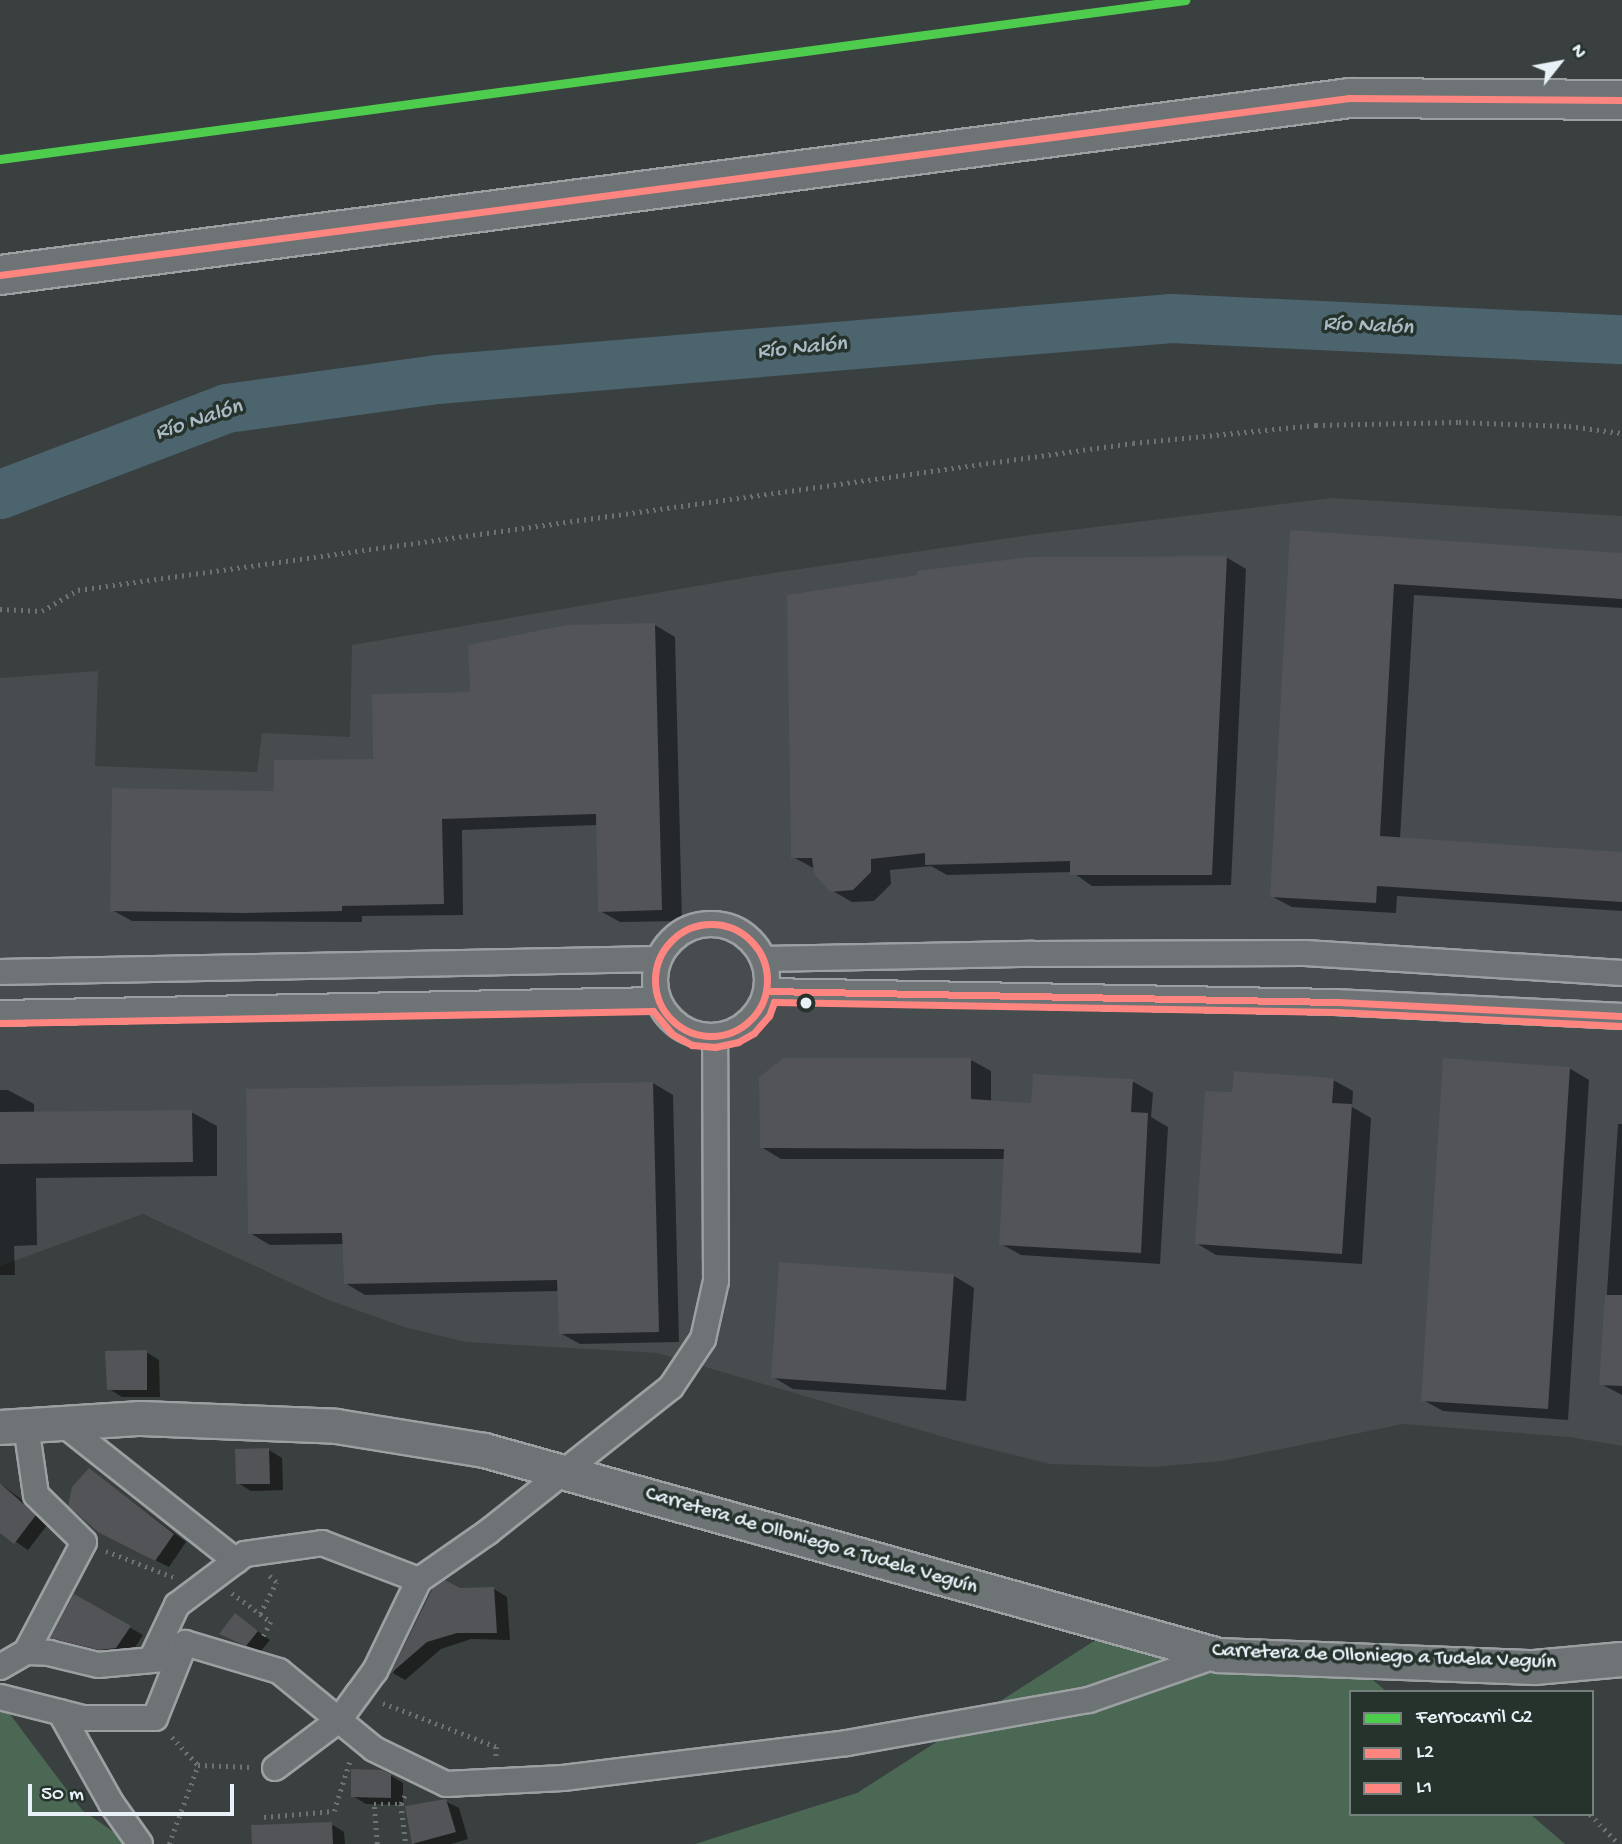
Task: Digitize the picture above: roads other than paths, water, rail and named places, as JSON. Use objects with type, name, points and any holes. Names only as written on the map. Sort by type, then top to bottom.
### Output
[{"type":"main road","points":[[0,275],[1349,98],[1622,100]]},
{"type":"street","points":[[704,923],[724,924],[749,937],[762,952],[763,960],[767,991],[760,1010],[747,1025],[734,1032],[715,1037],[695,1035],[677,1026],[658,1000],[655,969],[659,959],[676,935],[704,923]]},
{"type":"street","points":[[763,960],[1033,954],[1305,953],[1622,973]]},
{"type":"street","points":[[0,972],[659,959]]},
{"type":"street","points":[[767,991],[1336,1002],[1622,1016]]},
{"type":"street","points":[[0,1013],[658,1000]]},
{"type":"street","points":[[275,1768],[339,1720],[359,1694],[375,1671],[419,1580],[488,1532],[671,1387],[703,1339],[716,1281],[715,1037]]},
{"type":"street","name":"Carretera de Olloniego a Tudela Veguín","points":[[13,1427],[141,1418],[336,1426],[484,1450],[1218,1656],[1534,1667],[1622,1659]]},
{"type":"street","points":[[62,1423],[240,1557]]},
{"type":"street","points":[[0,1667],[26,1652],[85,1542],[36,1494],[13,1427]]},
{"type":"street","points":[[151,1660],[177,1605],[240,1557],[321,1543],[419,1580]]},
{"type":"street","points":[[0,1697],[83,1718],[155,1718],[185,1643],[279,1671],[374,1749],[446,1784],[564,1779],[847,1743],[1089,1700],[1218,1656]]},
{"type":"street","points":[[26,1652],[49,1653],[98,1665],[179,1657]]},
{"type":"street","points":[[60,1712],[111,1802],[140,1844]]},
{"type":"waterway","name":"Río Nalón","points":[[0,494],[226,408],[437,379],[1171,318],[1622,339]]},
{"type":"rail line","name":"C2","points":[[0,159],[1185,0]]}]
